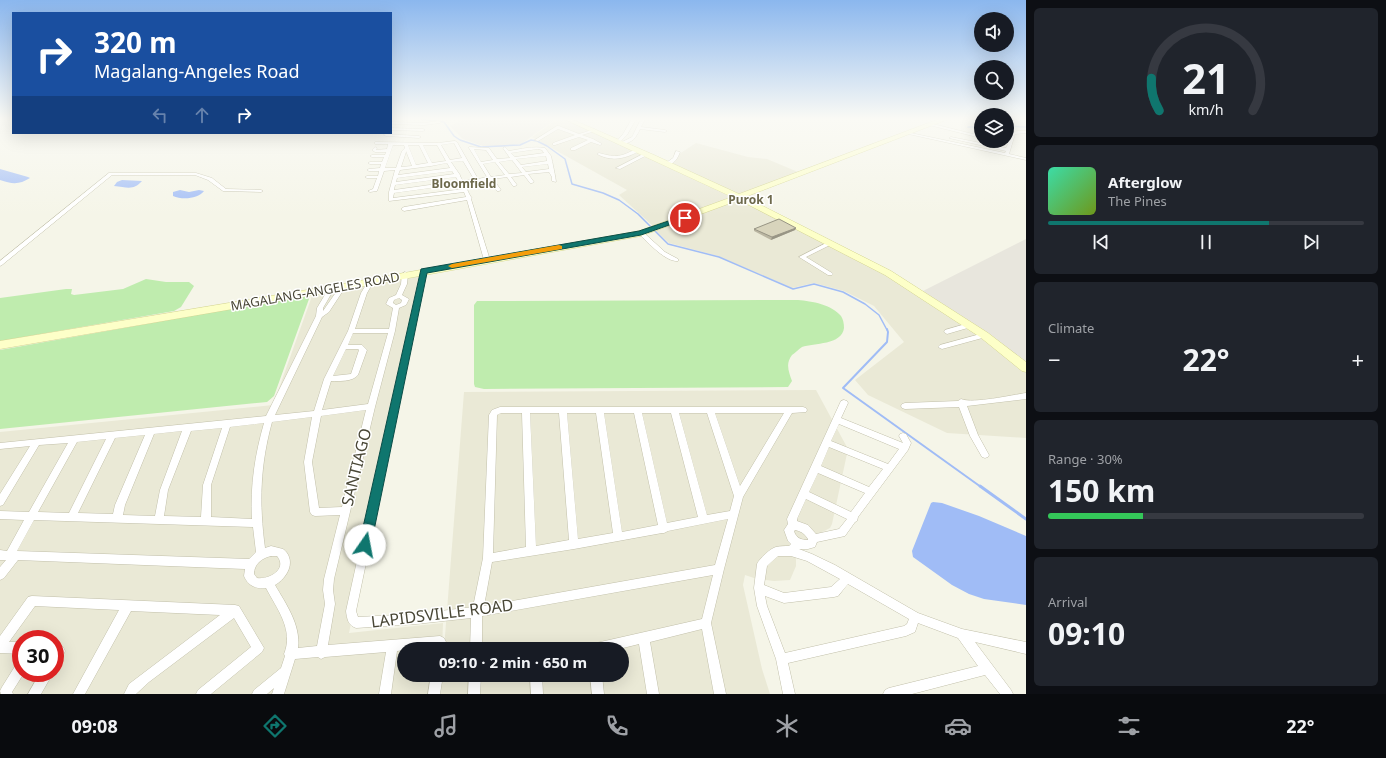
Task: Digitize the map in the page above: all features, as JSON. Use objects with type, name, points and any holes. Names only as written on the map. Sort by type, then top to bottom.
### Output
[{"type":"main road","points":[[641,151],[739,197],[898,279],[984,335],[1026,368]]},
{"type":"main road","name":"MAGALANG-ANGELES ROAD","points":[[0,345],[331,294],[343,286],[641,233],[860,151]]},
{"type":"street","points":[[370,191],[375,190],[389,151]]},
{"type":"street","points":[[404,151],[390,199],[393,200],[466,190]]},
{"type":"street","points":[[408,151],[415,167]]},
{"type":"street","points":[[423,151],[431,165]]},
{"type":"street","points":[[443,151],[458,175],[470,198],[474,218],[487,260]]},
{"type":"street","points":[[461,151],[477,180]]},
{"type":"street","points":[[473,151],[499,190]]},
{"type":"street","points":[[489,151],[515,185]]},
{"type":"street","points":[[507,151],[532,182]]},
{"type":"street","points":[[545,151],[549,157],[554,181]]},
{"type":"street","points":[[599,154],[614,159],[635,151]]},
{"type":"street","points":[[1004,151],[1026,159]]},
{"type":"street","points":[[668,164],[675,159],[678,152]]},
{"type":"street","points":[[481,163],[547,154]]},
{"type":"street","points":[[618,168],[647,154]]},
{"type":"street","points":[[372,156],[387,156]]},
{"type":"street","points":[[369,170],[398,169],[465,159]]},
{"type":"street","points":[[520,166],[549,162]]},
{"type":"street","points":[[370,163],[384,163]]},
{"type":"street","points":[[397,177],[453,168]]},
{"type":"street","points":[[391,192],[551,170]]},
{"type":"street","points":[[0,264],[111,174],[196,174],[210,179],[225,190],[261,191]]},
{"type":"street","points":[[394,184],[458,175]]},
{"type":"street","points":[[367,177],[380,177]]},
{"type":"street","points":[[369,184],[377,184]]},
{"type":"street","points":[[404,209],[470,198]]},
{"type":"street","points":[[641,233],[663,253],[676,260]]},
{"type":"street","points":[[830,243],[805,254],[802,257],[830,274]]},
{"type":"street","name":"LAPIDSVILLE ROAD","points":[[424,271],[351,611],[352,619],[356,623],[416,620],[477,612],[718,569]]},
{"type":"street","name":"SANTIAGO","points":[[321,653],[330,604],[328,590],[329,579],[371,407],[392,331],[396,307],[404,304],[406,301],[404,298],[399,296],[404,284],[405,274]]},
{"type":"street","points":[[345,511],[315,512],[308,462],[317,414],[328,379],[351,331],[364,293],[371,281]]},
{"type":"street","points":[[261,554],[257,523],[258,470],[269,419],[319,316],[320,308],[331,294]]},
{"type":"street","points":[[947,332],[969,325]]},
{"type":"street","points":[[351,331],[392,331]]},
{"type":"street","points":[[942,347],[984,335]]},
{"type":"street","points":[[328,379],[351,377],[354,375],[363,350],[360,347],[343,347]]},
{"type":"street","points":[[905,406],[961,402],[977,403],[1026,396]]},
{"type":"street","points":[[961,402],[974,436],[985,455]]},
{"type":"street","points":[[844,404],[792,519],[793,525],[789,530],[794,547],[809,558],[915,617],[962,634],[1026,648]]},
{"type":"street","points":[[0,446],[227,424],[371,407]]},
{"type":"street","points":[[476,642],[477,612],[488,558],[493,415],[495,412],[500,410],[803,410]]},
{"type":"street","points":[[526,410],[531,551]]},
{"type":"street","points":[[563,410],[574,545]]},
{"type":"street","points":[[600,410],[618,538]]},
{"type":"street","points":[[637,410],[664,529]]},
{"type":"street","points":[[674,410],[704,520]]},
{"type":"street","points":[[710,410],[739,496]]},
{"type":"street","points":[[720,694],[706,623],[718,569],[739,496],[790,410]]},
{"type":"street","points":[[837,420],[905,448]]},
{"type":"street","points":[[206,521],[207,485],[227,424]]},
{"type":"street","points":[[159,520],[164,490],[188,427]]},
{"type":"street","points":[[117,519],[120,505],[151,431]]},
{"type":"street","points":[[72,517],[112,435]]},
{"type":"street","points":[[813,538],[842,533],[905,448],[907,443],[903,436]]},
{"type":"street","points":[[0,575],[8,556],[75,438]]},
{"type":"street","points":[[0,502],[37,442]]},
{"type":"street","points":[[827,443],[889,468]]},
{"type":"street","points":[[816,468],[871,492]]},
{"type":"street","points":[[804,494],[854,518]]},
{"type":"street","points":[[488,558],[618,538],[734,514]]},
{"type":"street","points":[[0,515],[257,523]]},
{"type":"street","points":[[789,694],[782,658],[762,606],[759,588],[762,564],[776,551],[812,544],[813,538],[809,530],[801,526],[793,525]]},
{"type":"street","points":[[276,551],[285,558],[286,563],[282,572],[269,583],[259,584],[251,580],[249,571],[251,564],[261,554],[276,551]]},
{"type":"street","points":[[8,556],[251,564]]},
{"type":"street","points":[[759,588],[784,598],[834,592],[847,578]]},
{"type":"street","points":[[269,583],[289,622],[293,635],[290,654],[278,694]]},
{"type":"street","points":[[12,647],[0,646],[32,600],[235,610]]},
{"type":"street","points":[[79,694],[128,605]]},
{"type":"street","points":[[202,694],[258,648],[235,610]]},
{"type":"street","points":[[130,694],[133,688],[145,678],[235,610]]},
{"type":"street","points":[[782,658],[906,632],[911,628],[915,617]]},
{"type":"street","points":[[627,642],[706,623]]},
{"type":"street","points":[[962,634],[1007,694]]},
{"type":"street","points":[[644,638],[653,694]]},
{"type":"street","points":[[385,694],[392,647]]},
{"type":"street","points":[[290,654],[397,647]]},
{"type":"street","points":[[889,694],[987,669]]},
{"type":"street","points":[[258,694],[284,673]]},
{"type":"street","points":[[7,694],[6,691],[12,681]]},
{"type":"street","points":[[34,694],[41,682]]},
{"type":"street","points":[[434,694],[435,682]]},
{"type":"street","points":[[474,694],[475,682]]},
{"type":"street","points":[[536,682],[537,694]]},
{"type":"street","points":[[597,682],[598,694]]},
{"type":"shaded area","points":[[558,151],[637,151],[736,197],[654,227],[619,195],[627,190]]},
{"type":"shaded area","points":[[683,151],[727,151],[748,157],[767,159],[798,172],[737,196],[667,162]]},
{"type":"shaded area","points":[[737,198],[907,286],[975,331],[1026,369],[1026,438],[947,433],[868,395],[855,380],[904,342],[874,306],[844,291],[814,283],[792,288],[718,256],[669,243],[655,230]]},
{"type":"shaded area","points":[[1026,239],[1026,364],[921,292]]},
{"type":"shaded area","points":[[424,275],[349,633],[443,623],[442,642],[397,642],[397,682],[439,682],[438,694],[0,694],[0,432],[273,405],[312,296],[316,294]]},
{"type":"shaded area","points":[[816,390],[848,449],[832,524],[830,528],[799,544],[796,550],[796,566],[790,580],[774,581],[757,579],[745,575],[743,585],[762,669],[770,694],[441,694],[442,682],[629,682],[629,642],[445,642],[464,392]]},
{"type":"green space","points":[[146,279],[166,282],[189,282],[194,286],[181,307],[174,311],[0,341],[0,298],[66,289],[72,289],[71,294],[74,295],[123,289]]},
{"type":"green space","points":[[308,296],[309,299],[274,396],[267,402],[0,429],[0,350]]},
{"type":"green space","points":[[477,301],[809,301],[827,306],[837,312],[841,316],[844,328],[842,334],[838,338],[827,342],[802,347],[792,355],[788,365],[792,381],[788,387],[484,389],[475,387],[474,384],[474,305]]},
{"type":"water","points":[[0,169],[30,178],[19,183],[0,180]]},
{"type":"water","points":[[122,180],[142,181],[133,187],[114,186],[117,182]]},
{"type":"water","points":[[180,190],[189,192],[199,190],[204,191],[198,196],[190,198],[173,196],[173,192]]},
{"type":"water","points":[[931,503],[942,503],[979,516],[1026,536],[1026,605],[984,599],[969,594],[952,585],[913,557],[912,551]]},
{"type":"building","points":[[779,219],[796,228],[772,237],[754,229]]},
{"type":"waterway","points":[[554,151],[565,159],[572,184],[603,193],[619,200],[638,214],[668,244],[719,257],[793,289],[814,284],[843,292],[865,304],[879,315],[887,330]]},
{"type":"waterway","points":[[887,329],[887,342],[843,388],[981,487]]},
{"type":"waterway","points":[[980,486],[1026,519]]},
{"type":"slow traffic","points":[[452,266],[559,248]]},
{"type":"district","name":"Bloomfield","points":[[464,183]]},
{"type":"district","name":"Purok 1","points":[[751,199]]},
{"type":"route","points":[[365,545],[424,271],[641,233],[685,218]]}]
